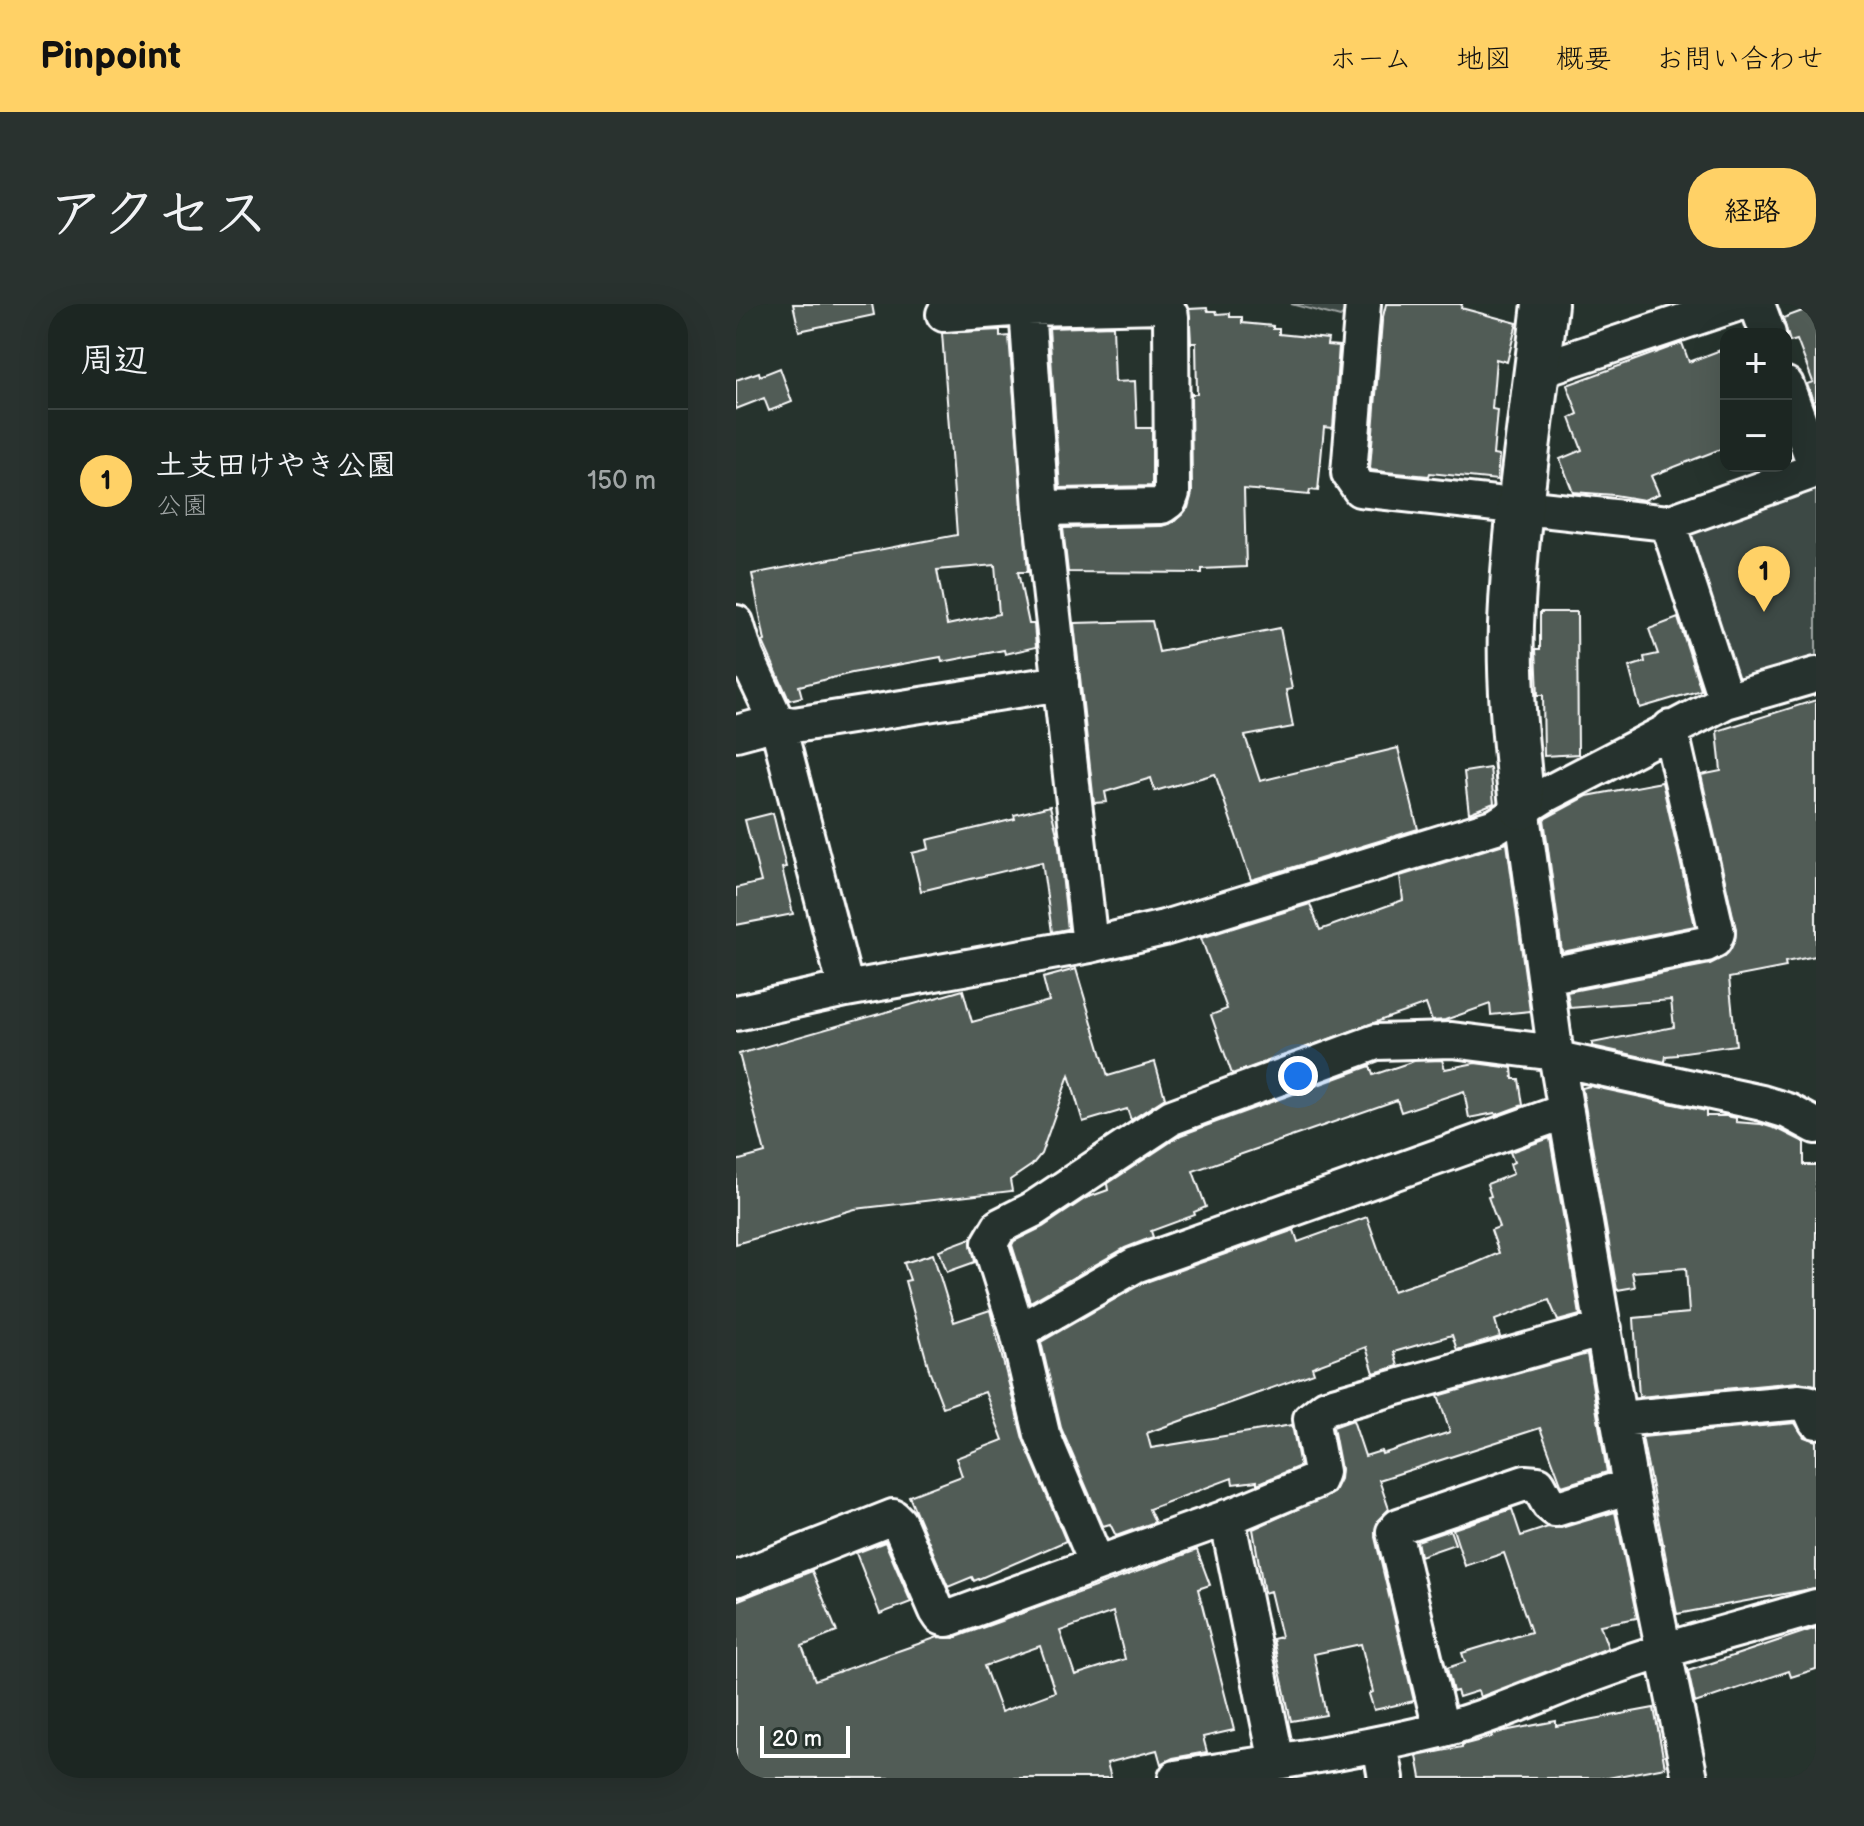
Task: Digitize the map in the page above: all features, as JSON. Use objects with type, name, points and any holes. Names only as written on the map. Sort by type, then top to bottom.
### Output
[{"type":"street","points":[[1363,304],[1349,473],[1360,489],[1668,523],[1816,469],[1791,400]]},
{"type":"street","points":[[1545,304],[1521,508],[1511,627],[1511,679],[1522,807],[1557,1056],[1630,1486],[1690,1778]]},
{"type":"street","points":[[1538,370],[1736,304]]},
{"type":"street","points":[[1757,304],[1766,328]]},
{"type":"street","points":[[944,314],[1027,308],[1164,305],[1171,316],[1172,493],[1169,501],[1162,506],[1041,508]]},
{"type":"street","points":[[1027,308],[1041,508],[1090,945]]},
{"type":"street","points":[[1668,523],[1726,701]]},
{"type":"street","points":[[736,623],[746,656],[777,722],[846,989]]},
{"type":"street","points":[[736,1013],[1164,928],[1496,826],[1522,807],[1726,701],[1816,675]]},
{"type":"street","points":[[736,733],[777,722],[794,725],[1061,683]]},
{"type":"street","points":[[1545,976],[1714,940],[1717,933],[1670,728]]},
{"type":"street","points":[[1097,1564],[1042,1434],[1018,1332],[990,1243],[1000,1226],[1032,1210],[1172,1117],[1376,1042],[1452,1040],[1557,1056],[1762,1103],[1788,1111],[1816,1126]]},
{"type":"street","points":[[1018,1332],[1135,1265],[1566,1111]]},
{"type":"street","points":[[736,1579],[893,1517],[899,1523],[941,1617],[954,1618],[1318,1480],[1321,1472],[1311,1429],[1311,1419],[1317,1412],[1604,1329]]},
{"type":"street","points":[[1619,1419],[1800,1402],[1808,1403],[1816,1421]]},
{"type":"street","points":[[1441,1729],[1394,1532],[1399,1526],[1525,1483],[1538,1484],[1555,1509],[1630,1486]]},
{"type":"street","points":[[1227,1517],[1277,1762]]},
{"type":"street","points":[[1193,1777],[1380,1744],[1441,1729],[1503,1712],[1594,1674],[1663,1651],[1816,1607]]},
{"type":"street","points":[[1380,1744],[1386,1778]]},
{"type":"shaded area","points":[[1291,304],[1351,304],[1350,309],[1340,317]]},
{"type":"shaded area","points":[[1816,486],[1816,661],[1747,683],[1736,677],[1687,544],[1693,530]]},
{"type":"building","points":[[793,304],[872,304],[874,315],[799,331]]},
{"type":"building","points":[[1386,304],[1462,304],[1461,308],[1517,323],[1507,362],[1496,359],[1492,409],[1497,410],[1493,455],[1499,456],[1497,480],[1371,470],[1382,321]]},
{"type":"building","points":[[1816,306],[1816,409],[1807,384],[1813,382],[1797,340],[1792,341],[1792,328],[1786,328],[1783,318]]},
{"type":"building","points":[[1207,308],[1217,314],[1230,313],[1230,317],[1242,317],[1242,323],[1273,326],[1273,329],[1279,329],[1279,334],[1328,339],[1327,345],[1339,346],[1333,428],[1324,427],[1318,491],[1310,490],[1309,495],[1244,489],[1246,567],[1202,569],[1202,573],[1068,572],[1063,528],[1162,526],[1174,522],[1188,508],[1192,493],[1191,394],[1197,394],[1196,343],[1191,343],[1189,309]]},
{"type":"building","points":[[1113,326],[1115,382],[1135,381],[1137,428],[1152,428],[1152,486],[1060,488],[1049,328]]},
{"type":"building","points":[[1000,330],[1000,337],[1009,336],[1028,572],[1018,572],[1029,624],[1034,624],[1036,647],[942,662],[941,657],[852,673],[799,686],[802,697],[789,700],[763,642],[752,574],[957,535],[942,333]],"holes":[[[995,565],[999,614],[947,625],[937,570]]]},
{"type":"building","points":[[1682,343],[1689,362],[1720,350],[1720,449],[1651,476],[1659,494],[1644,500],[1573,492],[1560,459],[1582,450],[1570,418],[1578,414],[1567,385]]},
{"type":"building","points":[[780,368],[792,402],[769,411],[764,398],[736,409],[736,380],[759,372],[760,376]]},
{"type":"building","points":[[1540,612],[1577,612],[1578,754],[1544,756],[1543,695],[1538,695],[1536,649],[1540,649]]},
{"type":"building","points":[[1678,618],[1701,690],[1640,708],[1629,667],[1645,662],[1644,657],[1658,654],[1649,629]]},
{"type":"building","points":[[1152,621],[1159,652],[1280,628],[1292,689],[1286,690],[1293,727],[1245,736],[1260,781],[1398,748],[1418,829],[1251,880],[1215,774],[1155,791],[1151,778],[1105,792],[1107,802],[1094,803],[1074,623]]},
{"type":"building","points":[[1816,700],[1816,956],[1785,962],[1786,967],[1729,978],[1736,1045],[1677,1053],[1666,1056],[1665,1062],[1592,1046],[1592,1043],[1674,1027],[1671,1000],[1570,1008],[1567,992],[1710,964],[1724,957],[1735,941],[1736,929],[1701,775],[1721,771],[1717,731]]},
{"type":"building","points":[[1490,768],[1494,803],[1469,813],[1464,772]]},
{"type":"building","points":[[1662,782],[1695,926],[1562,952],[1544,819],[1587,796]]},
{"type":"building","points":[[1050,806],[1058,838],[1068,929],[1052,932],[1042,862],[921,891],[912,853],[929,849],[927,840],[1015,819],[1014,815]]},
{"type":"building","points":[[773,813],[793,914],[736,925],[736,888],[761,882],[745,820]]},
{"type":"building","points":[[1507,843],[1530,1011],[1491,1015],[1490,1004],[1445,1020],[1432,1021],[1426,1004],[1232,1074],[1211,1015],[1227,1009],[1201,938],[1310,904],[1320,930],[1403,900],[1400,876]]},
{"type":"building","points":[[1076,969],[1108,1076],[1155,1062],[1165,1098],[1131,1120],[1127,1109],[1083,1122],[1069,1075],[1041,1154],[1032,1165],[1010,1180],[1012,1191],[855,1209],[736,1244],[736,1161],[765,1153],[739,1054],[963,990],[972,1022],[1049,1001],[1043,978]]},
{"type":"building","points":[[1442,1060],[1445,1069],[1475,1063],[1512,1068],[1513,1079],[1519,1079],[1523,1105],[1496,1115],[1469,1118],[1464,1091],[1401,1112],[1397,1100],[1193,1171],[1206,1207],[1194,1212],[1195,1215],[1151,1231],[1153,1237],[1125,1248],[1030,1302],[1012,1245],[1014,1241],[1043,1227],[1086,1198],[1108,1190],[1107,1184],[1181,1135],[1370,1066],[1373,1075],[1414,1061]]},
{"type":"building","points":[[1590,1086],[1706,1111],[1706,1116],[1726,1116],[1736,1118],[1736,1122],[1761,1124],[1804,1142],[1804,1165],[1816,1165],[1816,1385],[1798,1382],[1639,1397],[1634,1318],[1689,1313],[1686,1268],[1632,1272],[1635,1287],[1617,1290],[1582,1088]]},
{"type":"building","points":[[1550,1138],[1580,1315],[1558,1321],[1549,1300],[1495,1320],[1500,1337],[1457,1350],[1452,1335],[1394,1352],[1398,1366],[1374,1373],[1366,1347],[1312,1367],[1314,1373],[1147,1433],[1151,1448],[1292,1425],[1300,1466],[1257,1484],[1257,1481],[1233,1484],[1232,1478],[1149,1509],[1155,1522],[1116,1536],[1110,1524],[1103,1526],[1061,1428],[1041,1342],[1143,1283],[1294,1230],[1298,1242],[1367,1217],[1393,1291],[1474,1264],[1499,1253],[1491,1230],[1499,1227],[1488,1197],[1491,1196],[1487,1184],[1513,1174],[1510,1164],[1514,1162],[1510,1152]]},
{"type":"building","points":[[971,1238],[975,1262],[947,1272],[939,1250]]},
{"type":"building","points":[[933,1254],[954,1322],[990,1310],[1023,1439],[1066,1541],[974,1581],[972,1577],[948,1587],[909,1496],[962,1476],[956,1458],[1003,1440],[985,1392],[943,1407],[930,1373],[905,1281],[910,1280],[904,1263]]},
{"type":"building","points":[[1587,1354],[1607,1472],[1562,1486],[1540,1428],[1379,1480],[1389,1509],[1378,1520],[1375,1537],[1414,1701],[1374,1710],[1369,1694],[1373,1692],[1361,1644],[1314,1654],[1326,1715],[1291,1721],[1273,1639],[1281,1637],[1270,1591],[1264,1593],[1253,1529],[1333,1493],[1341,1469],[1333,1427],[1353,1420],[1365,1456],[1381,1451],[1382,1454],[1450,1432],[1438,1396]]},
{"type":"building","points":[[1795,1423],[1804,1437],[1816,1441],[1816,1588],[1677,1614],[1642,1437]]},
{"type":"building","points":[[1512,1509],[1521,1536],[1615,1512],[1637,1618],[1600,1625],[1608,1648],[1480,1697],[1478,1691],[1459,1697],[1457,1691],[1453,1692],[1447,1668],[1465,1662],[1462,1653],[1531,1632],[1504,1553],[1465,1566],[1453,1529]]},
{"type":"building","points":[[1450,1530],[1455,1544],[1420,1556],[1417,1541]]},
{"type":"building","points":[[885,1542],[911,1602],[880,1614],[856,1553]]},
{"type":"building","points":[[1197,1550],[1210,1585],[1198,1589],[1234,1730],[1203,1737],[1207,1752],[1173,1758],[1161,1764],[1157,1750],[1107,1763],[1111,1778],[736,1778],[736,1601],[812,1571],[837,1632],[802,1646],[815,1680],[938,1637],[954,1638]],"holes":[[[1113,1612],[1125,1659],[1075,1675],[1060,1631]],[[1040,1646],[1055,1692],[1001,1712],[984,1666]]]},
{"type":"building","points":[[1816,1628],[1816,1669],[1791,1677],[1789,1671],[1695,1703],[1688,1671]]},
{"type":"building","points":[[1654,1708],[1665,1767],[1608,1778],[1421,1778],[1417,1756],[1462,1747],[1504,1731],[1556,1721],[1556,1726]]},
{"type":"place","name":"土支田けやき公園","points":[[1764,612]]}]
